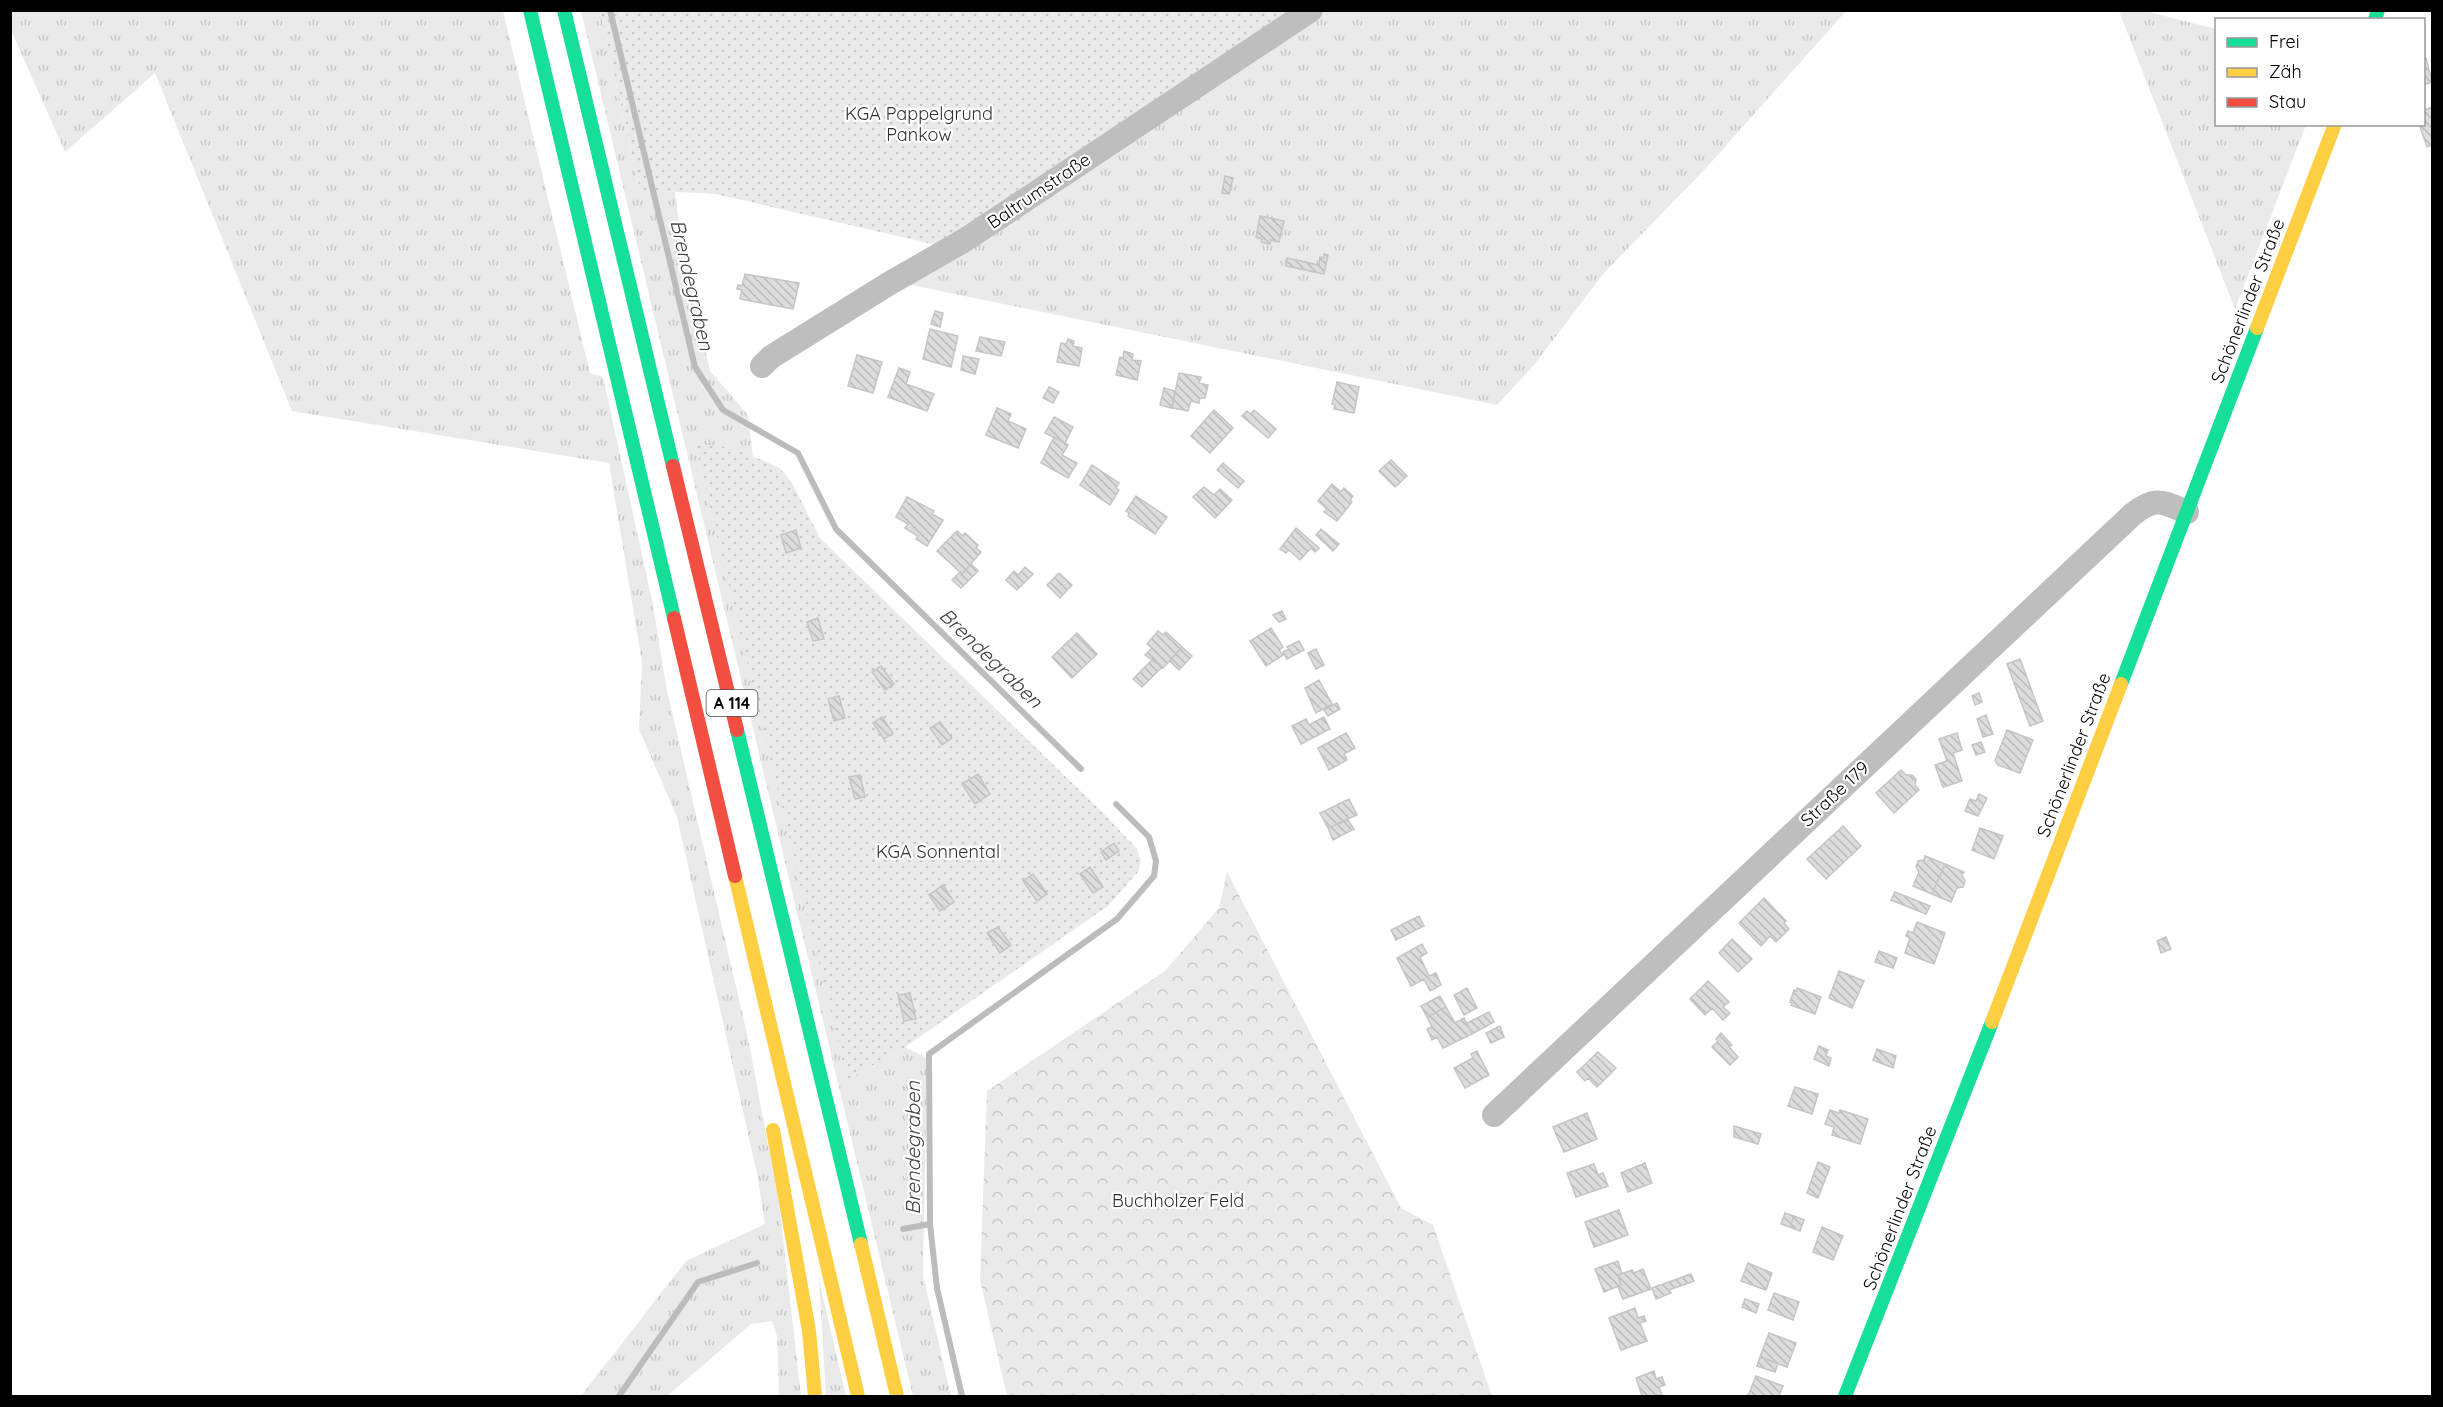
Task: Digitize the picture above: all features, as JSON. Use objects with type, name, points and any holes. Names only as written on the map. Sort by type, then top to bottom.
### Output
[{"type":"main road","name":"A 114","points":[[530,10],[858,1396]]},
{"type":"main road","name":"A 114","points":[[564,10],[897,1396]]},
{"type":"main road","name":"Schönerlinder Straße","points":[[1845,1396],[1975,1065],[2334,126]]},
{"type":"main road","points":[[684,654],[746,982]]},
{"type":"main road","points":[[770,1111],[809,1331],[815,1396]]},
{"type":"street","name":"Baltrumstraße","points":[[762,366],[771,357],[890,283],[965,240],[1311,10]]},
{"type":"street","name":"Straße 179","points":[[1494,1115],[2133,514],[2146,504],[2159,501],[2187,512]]},
{"type":"green space","points":[[10,11],[503,11],[590,373],[603,377],[653,605],[666,686],[748,1038],[779,1203],[801,1396],[779,1396],[777,1336],[772,1321],[751,1324],[667,1396],[581,1396],[686,1261],[765,1224],[757,1174],[677,817],[639,729],[642,663],[609,463],[292,411],[155,73],[65,152],[11,30]]},
{"type":"green space","points":[[581,11],[600,11],[640,190],[675,192],[681,240],[710,371],[748,415],[753,457],[732,447],[695,444],[848,1079],[905,1047],[927,1058],[923,1275],[951,1396],[913,1396]]},
{"type":"green space","name":"KGA Pappelgrund Pankow","points":[[600,11],[1296,11],[941,246],[716,194],[640,190]]},
{"type":"green space","points":[[1326,11],[1846,11],[1707,167],[1604,273],[1534,365],[1497,405],[906,284]]},
{"type":"green space","points":[[2119,11],[2145,11],[2215,29],[2215,126],[2306,126],[2235,309]]},
{"type":"green space","name":"KGA Sonnental","points":[[695,444],[732,447],[780,468],[792,483],[820,538],[1104,814],[1136,848],[1141,860],[1138,872],[1108,906],[905,1047],[847,1080]]},
{"type":"green space","name":"Buchholzer Feld","points":[[1227,872],[1401,1208],[1433,1225],[1492,1396],[1007,1396],[980,1280],[987,1091],[1165,971],[1219,908]]},
{"type":"green space","points":[[819,1280],[846,1396],[826,1396]]},
{"type":"building","points":[[2425,58],[2432,82],[2425,85]]},
{"type":"building","points":[[2432,107],[2432,145],[2427,147],[2420,126],[2425,126],[2425,110]]},
{"type":"building","points":[[1225,176],[1233,178],[1229,194],[1222,193]]},
{"type":"building","points":[[1260,216],[1284,221],[1279,242],[1271,240],[1270,244],[1261,242],[1262,239],[1256,237]]},
{"type":"building","points":[[1324,254],[1328,255],[1324,274],[1286,266],[1287,258],[1319,265],[1320,257],[1324,258]]},
{"type":"building","points":[[745,274],[799,283],[793,309],[740,299],[742,290],[737,289],[738,285],[742,286]]},
{"type":"building","points":[[935,311],[943,313],[940,327],[931,324]]},
{"type":"building","points":[[930,329],[958,336],[951,367],[923,359]]},
{"type":"building","points":[[980,337],[1005,342],[1001,356],[976,351]]},
{"type":"building","points":[[1068,339],[1074,341],[1073,346],[1082,348],[1079,366],[1057,362],[1061,343],[1066,344]]},
{"type":"building","points":[[1124,351],[1133,354],[1132,360],[1141,361],[1137,380],[1116,375],[1120,357],[1123,358]]},
{"type":"building","points":[[857,355],[882,362],[873,393],[848,386]]},
{"type":"building","points":[[963,356],[979,359],[975,374],[961,370]]},
{"type":"building","points":[[899,368],[910,372],[906,384],[934,394],[927,411],[888,397]]},
{"type":"building","points":[[1179,373],[1201,377],[1199,383],[1208,385],[1205,398],[1200,398],[1199,403],[1191,401],[1188,411],[1172,408]]},
{"type":"building","points":[[1337,382],[1359,387],[1354,413],[1334,409],[1335,405],[1332,404]]},
{"type":"building","points":[[1049,387],[1059,392],[1053,403],[1043,398]]},
{"type":"building","points":[[1164,388],[1175,391],[1172,408],[1160,405]]},
{"type":"building","points":[[997,408],[1011,414],[1008,421],[1026,429],[1018,448],[986,435]]},
{"type":"building","points":[[1214,410],[1233,428],[1210,453],[1191,436]]},
{"type":"building","points":[[1254,410],[1276,429],[1268,438],[1242,416],[1247,411],[1251,414]]},
{"type":"building","points":[[1054,417],[1073,427],[1065,443],[1045,433]]},
{"type":"building","points":[[1054,437],[1068,445],[1062,455],[1077,463],[1068,478],[1041,463]]},
{"type":"building","points":[[1391,460],[1407,476],[1395,487],[1379,471]]},
{"type":"building","points":[[1223,463],[1244,481],[1238,488],[1217,470]]},
{"type":"building","points":[[1092,465],[1119,483],[1116,488],[1119,490],[1110,505],[1080,485]]},
{"type":"building","points":[[1332,484],[1341,492],[1344,488],[1353,496],[1350,500],[1352,502],[1337,521],[1324,512],[1327,509],[1318,501]]},
{"type":"building","points":[[1204,487],[1214,495],[1220,489],[1232,500],[1215,518],[1193,497]]},
{"type":"building","points":[[1136,496],[1167,517],[1155,534],[1128,516],[1129,513],[1126,511]]},
{"type":"building","points":[[907,497],[934,511],[932,514],[943,520],[927,546],[916,539],[918,536],[905,528],[908,524],[896,517]]},
{"type":"building","points":[[1296,528],[1319,548],[1315,552],[1311,548],[1300,560],[1289,550],[1286,553],[1280,549]]},
{"type":"building","points":[[1321,529],[1339,544],[1333,551],[1316,535]]},
{"type":"building","points":[[796,530],[801,548],[786,553],[781,535]]},
{"type":"building","points":[[957,531],[963,536],[965,533],[978,545],[976,548],[981,552],[962,574],[937,551]]},
{"type":"building","points":[[971,564],[978,571],[961,588],[952,580],[960,572],[962,574]]},
{"type":"building","points":[[1025,567],[1033,574],[1017,590],[1006,580],[1014,571],[1018,575]]},
{"type":"building","points":[[1059,573],[1072,585],[1060,598],[1047,585]]},
{"type":"building","points":[[1282,611],[1286,619],[1279,622],[1273,615]]},
{"type":"building","points":[[818,618],[824,639],[813,641],[807,622]]},
{"type":"building","points":[[1271,628],[1283,647],[1279,650],[1283,655],[1266,666],[1250,641]]},
{"type":"building","points":[[1158,631],[1163,635],[1166,632],[1182,647],[1163,668],[1145,655],[1152,648],[1147,644]]},
{"type":"building","points":[[1077,633],[1097,654],[1072,678],[1052,657]]},
{"type":"building","points":[[1299,641],[1304,650],[1287,659],[1283,652],[1289,649],[1287,647]]},
{"type":"building","points":[[1182,647],[1192,656],[1179,670],[1170,661]]},
{"type":"building","points":[[1316,649],[1324,665],[1316,669],[1308,653]]},
{"type":"building","points":[[1153,659],[1162,667],[1142,687],[1133,679]]},
{"type":"building","points":[[2020,659],[2043,721],[2030,726],[2007,664]]},
{"type":"building","points":[[881,666],[894,684],[885,690],[872,672]]},
{"type":"building","points":[[1319,680],[1332,704],[1316,713],[1305,688]]},
{"type":"building","points":[[1979,693],[1982,702],[1975,705],[1972,696]]},
{"type":"building","points":[[839,696],[845,718],[834,721],[828,699]]},
{"type":"building","points":[[1337,703],[1340,709],[1328,716],[1324,710]]},
{"type":"building","points":[[1986,715],[1993,734],[1983,737],[1977,719]]},
{"type":"building","points":[[882,717],[893,733],[884,739],[873,723]]},
{"type":"building","points":[[1324,717],[1330,729],[1301,744],[1292,726],[1306,719],[1309,725]]},
{"type":"building","points":[[940,722],[952,738],[942,745],[930,728]]},
{"type":"building","points":[[2007,730],[2033,740],[2020,773],[1998,765],[1995,761]]},
{"type":"building","points":[[1346,733],[1355,748],[1344,754],[1347,760],[1329,770],[1318,748]]},
{"type":"building","points":[[1957,733],[1962,750],[1953,753],[1962,781],[1943,787],[1935,765],[1947,761],[1939,739]]},
{"type":"building","points":[[1981,742],[1985,752],[1976,755],[1972,745]]},
{"type":"building","points":[[1901,770],[1916,779],[1915,785],[1919,790],[1894,813],[1876,793]]},
{"type":"building","points":[[978,774],[990,794],[975,804],[962,784]]},
{"type":"building","points":[[860,775],[865,797],[855,799],[849,777]]},
{"type":"building","points":[[1979,794],[1987,798],[1978,816],[1965,811],[1970,799],[1976,801]]},
{"type":"building","points":[[1349,799],[1357,815],[1328,828],[1320,813]]},
{"type":"building","points":[[1348,820],[1354,829],[1333,840],[1328,828]]},
{"type":"building","points":[[1843,826],[1861,846],[1826,879],[1807,859]]},
{"type":"building","points":[[1980,828],[2003,836],[1994,859],[1972,850]]},
{"type":"building","points":[[1114,843],[1119,851],[1106,860],[1101,852]]},
{"type":"building","points":[[1925,856],[1945,864],[1932,894],[1913,886],[1919,872],[1916,867],[1918,861],[1924,860]]},
{"type":"building","points":[[1945,864],[1964,872],[1963,887],[1957,888],[1951,902],[1932,894]]},
{"type":"building","points":[[1090,867],[1103,887],[1093,893],[1080,874]]},
{"type":"building","points":[[1033,874],[1047,894],[1037,901],[1023,881]]},
{"type":"building","points":[[943,885],[954,902],[940,911],[929,895]]},
{"type":"building","points":[[1895,892],[1930,906],[1926,914],[1891,900]]},
{"type":"building","points":[[1764,898],[1786,921],[1784,923],[1789,929],[1776,942],[1770,936],[1761,946],[1739,923]]},
{"type":"building","points":[[1419,916],[1424,926],[1396,940],[1391,930]]},
{"type":"building","points":[[1917,922],[1945,933],[1934,964],[1905,953],[1910,938],[1906,936],[1908,931],[1913,933]]},
{"type":"building","points":[[998,927],[1011,945],[1000,953],[987,933]]},
{"type":"building","points":[[2166,937],[2171,949],[2161,953],[2157,941]]},
{"type":"building","points":[[1732,939],[1752,959],[1738,972],[1719,953]]},
{"type":"building","points":[[1422,944],[1427,953],[1420,957],[1429,976],[1436,973],[1441,985],[1430,991],[1424,979],[1411,986],[1397,958]]},
{"type":"building","points":[[1879,951],[1897,958],[1893,968],[1875,962]]},
{"type":"building","points":[[1839,971],[1864,981],[1852,1008],[1829,998]]},
{"type":"building","points":[[1708,981],[1729,1002],[1723,1007],[1730,1013],[1723,1020],[1712,1008],[1705,1015],[1690,999]]},
{"type":"building","points":[[1467,988],[1477,1008],[1464,1015],[1454,995]]},
{"type":"building","points":[[1797,988],[1821,997],[1815,1014],[1791,1005],[1794,990],[1796,991]]},
{"type":"building","points":[[910,993],[916,1019],[904,1021],[898,995]]},
{"type":"building","points":[[1440,996],[1446,1007],[1427,1017],[1421,1006]]},
{"type":"building","points":[[1446,1007],[1455,1023],[1464,1018],[1472,1034],[1443,1048],[1437,1037],[1432,1040],[1427,1029],[1432,1027],[1427,1017]]},
{"type":"building","points":[[1489,1012],[1494,1022],[1472,1034],[1467,1023]]},
{"type":"building","points":[[1500,1026],[1504,1037],[1491,1043],[1486,1033]]},
{"type":"building","points":[[1721,1033],[1732,1045],[1729,1047],[1738,1057],[1730,1065],[1712,1047],[1718,1041],[1716,1039]]},
{"type":"building","points":[[1819,1046],[1828,1050],[1826,1056],[1831,1058],[1829,1066],[1814,1059]]},
{"type":"building","points":[[1877,1049],[1896,1056],[1893,1068],[1873,1060]]},
{"type":"building","points":[[1477,1051],[1489,1075],[1465,1088],[1454,1068],[1473,1058],[1471,1054]]},
{"type":"building","points":[[1598,1052],[1616,1068],[1597,1087],[1588,1078],[1585,1081],[1577,1072]]},
{"type":"building","points":[[1795,1087],[1818,1094],[1812,1114],[1788,1106]]},
{"type":"building","points":[[1830,1110],[1839,1113],[1840,1110],[1868,1119],[1860,1144],[1832,1135],[1834,1127],[1825,1124]]},
{"type":"building","points":[[1587,1113],[1597,1139],[1564,1152],[1553,1127]]},
{"type":"building","points":[[1734,1126],[1761,1134],[1758,1144],[1734,1137]]},
{"type":"building","points":[[1818,1162],[1830,1167],[1818,1198],[1807,1193]]},
{"type":"building","points":[[1645,1163],[1652,1183],[1628,1192],[1621,1173]]},
{"type":"building","points":[[1594,1164],[1598,1175],[1603,1173],[1608,1186],[1576,1197],[1567,1173]]},
{"type":"building","points":[[1619,1210],[1628,1235],[1594,1247],[1585,1222]]},
{"type":"building","points":[[1785,1213],[1794,1216],[1790,1227],[1781,1224]]},
{"type":"building","points":[[1794,1216],[1804,1220],[1800,1231],[1790,1227]]},
{"type":"building","points":[[1822,1227],[1843,1236],[1833,1260],[1813,1252]]},
{"type":"building","points":[[1618,1261],[1622,1274],[1618,1275],[1621,1285],[1604,1292],[1595,1269]]},
{"type":"building","points":[[1748,1263],[1772,1273],[1766,1290],[1741,1281]]},
{"type":"building","points":[[1643,1269],[1651,1289],[1623,1299],[1618,1287],[1621,1285],[1618,1275]]},
{"type":"building","points":[[1691,1274],[1694,1281],[1669,1290],[1671,1293],[1656,1299],[1652,1288]]},
{"type":"building","points":[[1774,1293],[1799,1302],[1793,1320],[1768,1310]]},
{"type":"building","points":[[1745,1299],[1759,1304],[1756,1313],[1742,1307]]},
{"type":"building","points":[[1635,1308],[1638,1318],[1644,1316],[1646,1321],[1640,1323],[1647,1341],[1621,1350],[1609,1318]]},
{"type":"building","points":[[1769,1333],[1796,1343],[1787,1367],[1760,1357]]},
{"type":"building","points":[[1760,1357],[1778,1363],[1775,1372],[1757,1366]]},
{"type":"building","points":[[1654,1371],[1656,1379],[1662,1377],[1665,1385],[1659,1387],[1662,1395],[1642,1396],[1636,1378]]},
{"type":"building","points":[[1756,1376],[1783,1386],[1779,1396],[1748,1396]]},
{"type":"waterway","name":"Brendegraben","points":[[610,10],[695,367],[723,410],[798,453],[836,529],[1081,769]]},
{"type":"waterway","name":"Brendegraben","points":[[962,1396],[937,1288],[930,1224],[929,1054],[1117,919],[1154,876],[1156,861],[1149,837],[1116,804]]},
{"type":"waterway","points":[[903,1229],[930,1224]]},
{"type":"waterway","points":[[619,1396],[698,1282],[757,1263]]},
{"type":"traffic: fast","points":[[530,10],[674,618]]},
{"type":"traffic: fast","points":[[564,10],[673,466]]},
{"type":"traffic: fast","points":[[2376,18],[2378,10]]},
{"type":"traffic: fast","points":[[2121,684],[2257,328]]},
{"type":"traffic: fast","points":[[737,730],[861,1244]]},
{"type":"traffic: fast","points":[[1845,1396],[1992,1022]]},
{"type":"traffic: slow","points":[[2257,328],[2334,126]]},
{"type":"traffic: slow","points":[[1992,1022],[2121,684]]},
{"type":"traffic: slow","points":[[735,876],[858,1396]]},
{"type":"traffic: slow","points":[[773,1130],[809,1331],[815,1396]]},
{"type":"traffic: slow","points":[[861,1244],[897,1396]]},
{"type":"traffic: jam","points":[[673,466],[737,730]]},
{"type":"traffic: jam","points":[[674,618],[735,876]]}]
